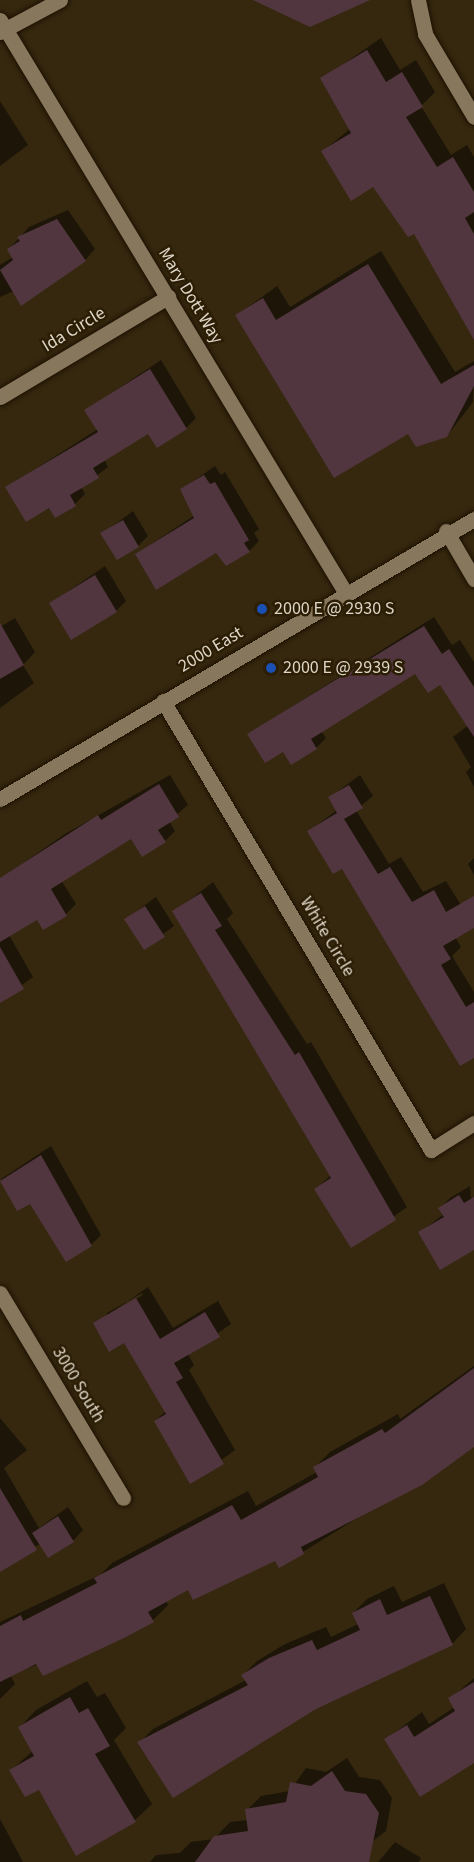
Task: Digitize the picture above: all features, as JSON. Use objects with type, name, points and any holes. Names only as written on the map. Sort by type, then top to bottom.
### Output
[{"type":"street","points":[[2,27],[60,0]]},
{"type":"street","points":[[418,0],[424,34],[474,117]]},
{"type":"street","name":"Mary Dott Way","points":[[2,27],[345,592]]},
{"type":"street","name":"Ida Circle","points":[[0,397],[168,297]]},
{"type":"street","name":"2000 East","points":[[0,799],[446,531],[474,519]]},
{"type":"street","points":[[446,531],[474,579]]},
{"type":"street","name":"White Circle","points":[[163,701],[431,1150],[474,1123]]},
{"type":"street","name":"3000 South","points":[[0,1293],[123,1498]]},
{"type":"building","points":[[253,0],[370,0],[310,27]]},
{"type":"building","points":[[367,50],[386,82],[402,72],[423,107],[406,117],[437,167],[453,157],[474,192],[474,212],[465,218],[474,234],[474,340],[414,234],[408,237],[373,187],[351,201],[321,151],[351,133],[320,78]]},
{"type":"building","points":[[57,219],[86,261],[21,306],[0,270],[13,260],[7,249],[20,241],[17,237]]},
{"type":"building","points":[[368,264],[441,384],[474,365],[474,386],[447,437],[416,447],[408,434],[334,478],[235,315],[263,298],[276,320]]},
{"type":"building","points":[[150,369],[187,429],[157,448],[148,434],[93,468],[99,478],[70,495],[76,506],[55,518],[49,508],[26,522],[5,487],[98,432],[84,410]]},
{"type":"building","points":[[204,475],[210,484],[215,482],[249,540],[244,543],[250,552],[226,566],[216,553],[156,590],[135,554],[194,518],[180,489]]},
{"type":"building","points":[[123,520],[139,547],[117,560],[100,533]]},
{"type":"building","points":[[95,575],[117,612],[71,640],[49,603]]},
{"type":"building","points":[[0,623],[24,665],[0,679]]},
{"type":"building","points":[[424,626],[442,654],[449,649],[474,687],[474,737],[440,685],[428,693],[415,674],[311,739],[317,749],[291,765],[283,752],[265,763],[247,734]]},
{"type":"building","points":[[159,784],[179,817],[158,830],[166,842],[142,857],[131,839],[51,889],[67,916],[43,930],[37,920],[0,942],[0,878],[98,815],[101,820]]},
{"type":"building","points":[[349,785],[363,808],[344,819],[378,874],[390,867],[412,902],[434,890],[446,912],[474,896],[474,928],[443,946],[451,959],[441,965],[466,1007],[474,1002],[474,1058],[460,1066],[342,869],[333,874],[307,831],[337,813],[328,797]]},
{"type":"building","points":[[201,893],[222,926],[215,930],[295,1055],[299,1052],[396,1220],[351,1248],[314,1189],[331,1178],[172,911]]},
{"type":"building","points":[[145,906],[165,937],[144,950],[124,919]]},
{"type":"building","points":[[0,947],[24,989],[0,1003]]},
{"type":"building","points":[[41,1155],[92,1246],[66,1262],[30,1204],[17,1211],[0,1181]]},
{"type":"building","points":[[459,1195],[464,1203],[474,1197],[474,1250],[440,1270],[418,1232],[444,1217],[438,1208]]},
{"type":"building","points":[[136,1298],[160,1339],[205,1312],[220,1337],[174,1363],[183,1378],[176,1382],[224,1464],[190,1484],[154,1421],[166,1414],[124,1343],[109,1352],[93,1323]]},
{"type":"building","points":[[474,1368],[474,1447],[422,1485],[301,1547],[304,1554],[279,1568],[275,1561],[193,1600],[188,1590],[148,1612],[154,1622],[126,1637],[43,1676],[36,1664],[0,1682],[0,1626],[21,1615],[23,1621],[97,1583],[94,1578],[232,1505],[241,1520],[318,1477],[313,1467],[382,1429],[385,1433]]},
{"type":"building","points":[[0,1488],[37,1550],[0,1572]]},
{"type":"building","points":[[58,1516],[74,1542],[48,1558],[32,1533]]},
{"type":"building","points":[[430,1596],[453,1645],[316,1709],[173,1798],[137,1742],[248,1685],[241,1675],[269,1658],[312,1640],[317,1650],[360,1630],[352,1613],[380,1599],[387,1615]]},
{"type":"building","points":[[474,1682],[474,1763],[420,1797],[384,1739],[407,1725],[414,1737],[455,1711],[448,1698]]},
{"type":"building","points":[[70,1697],[79,1713],[88,1708],[110,1746],[95,1754],[136,1822],[76,1856],[39,1790],[25,1797],[9,1770],[34,1756],[18,1727]]},
{"type":"building","points":[[332,1771],[345,1791],[366,1794],[379,1813],[369,1862],[195,1862],[214,1836],[248,1831],[245,1809],[286,1802],[290,1782],[311,1786]]},
{"type":"place","name":"2000 E @ 2930 S","points":[[262,609]]},
{"type":"place","name":"2000 E @ 2939 S","points":[[271,668]]}]
